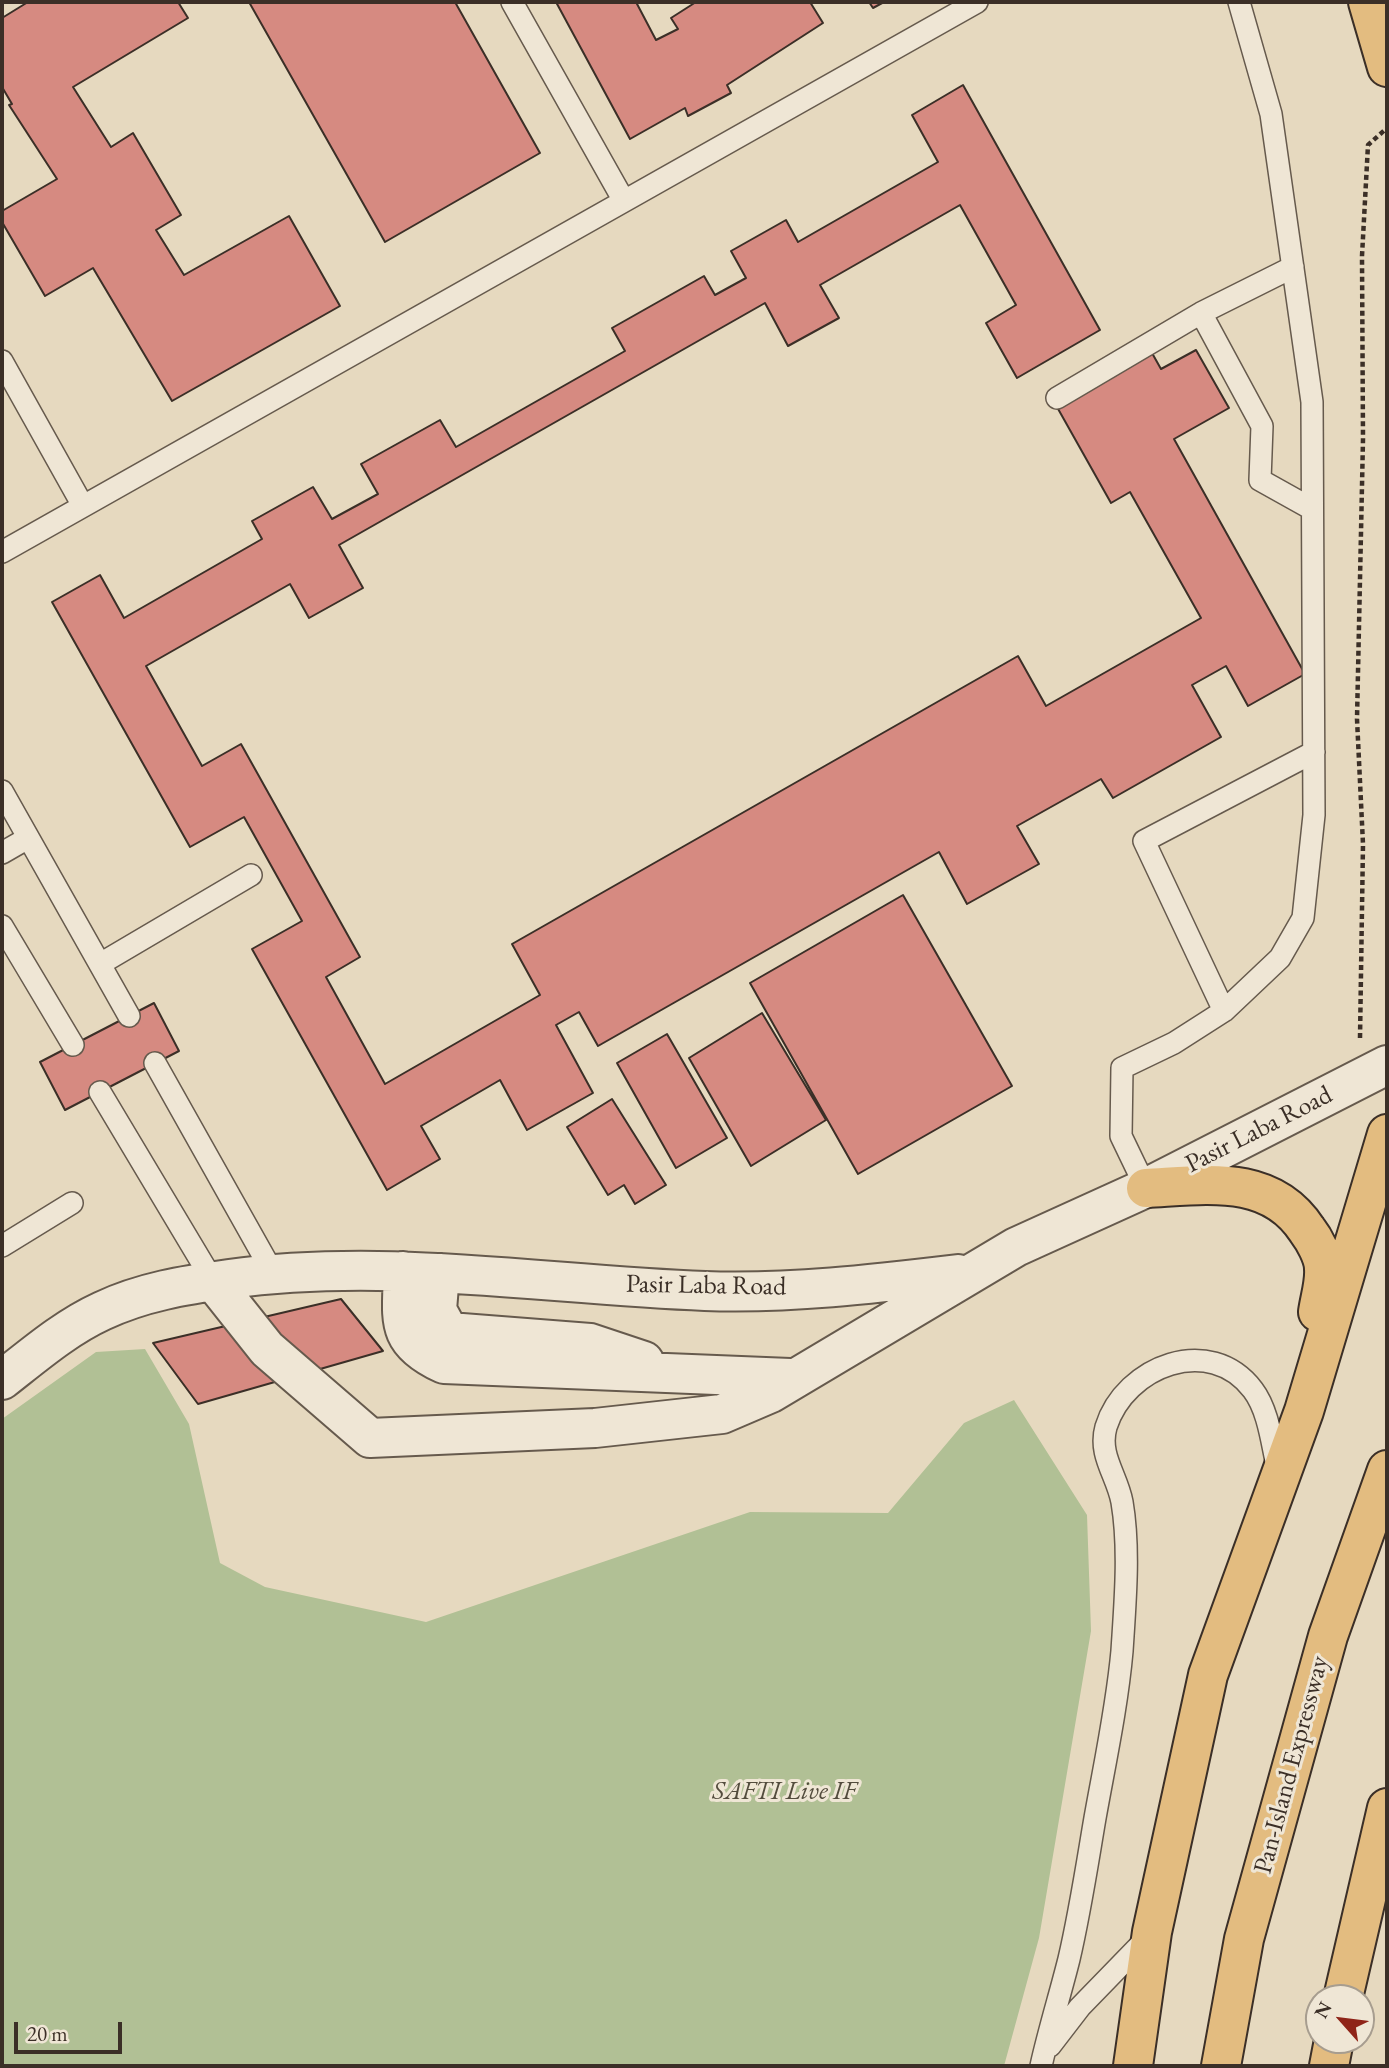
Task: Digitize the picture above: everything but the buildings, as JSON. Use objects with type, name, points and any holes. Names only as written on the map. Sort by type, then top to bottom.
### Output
[{"type":"highway","points":[[1368,2],[1387,67]]},
{"type":"highway","points":[[1133,2066],[1153,1932],[1208,1675],[1304,1411],[1387,1134]]},
{"type":"highway","points":[[1146,1188],[1238,1186],[1273,1196],[1295,1212],[1312,1236],[1325,1267],[1304,1411]]},
{"type":"highway","name":"Pan-Island Expressway","points":[[1221,2066],[1244,1939],[1324,1649],[1387,1470]]},
{"type":"highway","points":[[1346,1984],[1387,1810]]},
{"type":"street","name":"Pasir Laba Road","points":[[2,1380],[59,1336],[101,1311],[159,1289],[274,1273],[361,1269],[706,1291],[849,1287],[974,1272],[1016,1247],[1146,1188],[1387,1065]]},
{"type":"street","points":[[403,1271],[402,1329],[421,1354],[444,1364],[688,1376],[792,1378]]},
{"type":"street","points":[[213,1281],[267,1349],[370,1438],[595,1428],[722,1413],[771,1393],[792,1378],[974,1272]]},
{"type":"street","points":[[440,1273],[438,1310],[449,1332],[590,1343],[688,1376]]},
{"type":"lane","points":[[512,2],[624,201]]},
{"type":"lane","points":[[2,552],[977,2]]},
{"type":"lane","points":[[1146,1188],[1121,1136],[1122,1068],[1174,1043],[1224,1011],[1280,958],[1303,918],[1314,816],[1312,402],[1271,114],[1239,2]]},
{"type":"lane","points":[[1057,398],[1201,313],[1293,267]]},
{"type":"lane","points":[[1201,313],[1262,426],[1260,480],[1312,509]]},
{"type":"lane","points":[[2,361],[83,506]]},
{"type":"lane","points":[[1224,1011],[1144,841],[1314,752]]},
{"type":"lane","points":[[2,791],[129,1016]]},
{"type":"lane","points":[[2,853],[28,838]]},
{"type":"lane","points":[[100,964],[251,875]]},
{"type":"lane","points":[[2,926],[73,1045]]},
{"type":"lane","points":[[155,1063],[274,1273]]},
{"type":"lane","points":[[100,1092],[213,1281]]},
{"type":"lane","points":[[2,1246],[72,1203]]},
{"type":"lane","points":[[1043,2059],[1070,1956],[1115,1704],[1122,1650],[1125,1578],[1122,1502],[1103,1451],[1106,1428],[1118,1400],[1153,1369],[1182,1360],[1209,1364],[1234,1373],[1253,1390],[1262,1407],[1280,1476]]},
{"type":"lane","points":[[1043,2059],[1080,2007],[1153,1932]]},
{"type":"path","points":[[1360,1040],[1363,844],[1357,719],[1363,439],[1362,256],[1368,145],[1387,128]]},
{"type":"green space","name":"SAFTI Live IF","points":[[145,1349],[189,1424],[220,1563],[265,1587],[426,1622],[750,1512],[888,1513],[964,1423],[1014,1400],[1087,1515],[1091,1631],[1039,1938],[1004,2066],[2,2066],[2,1419],[96,1352]]}]
